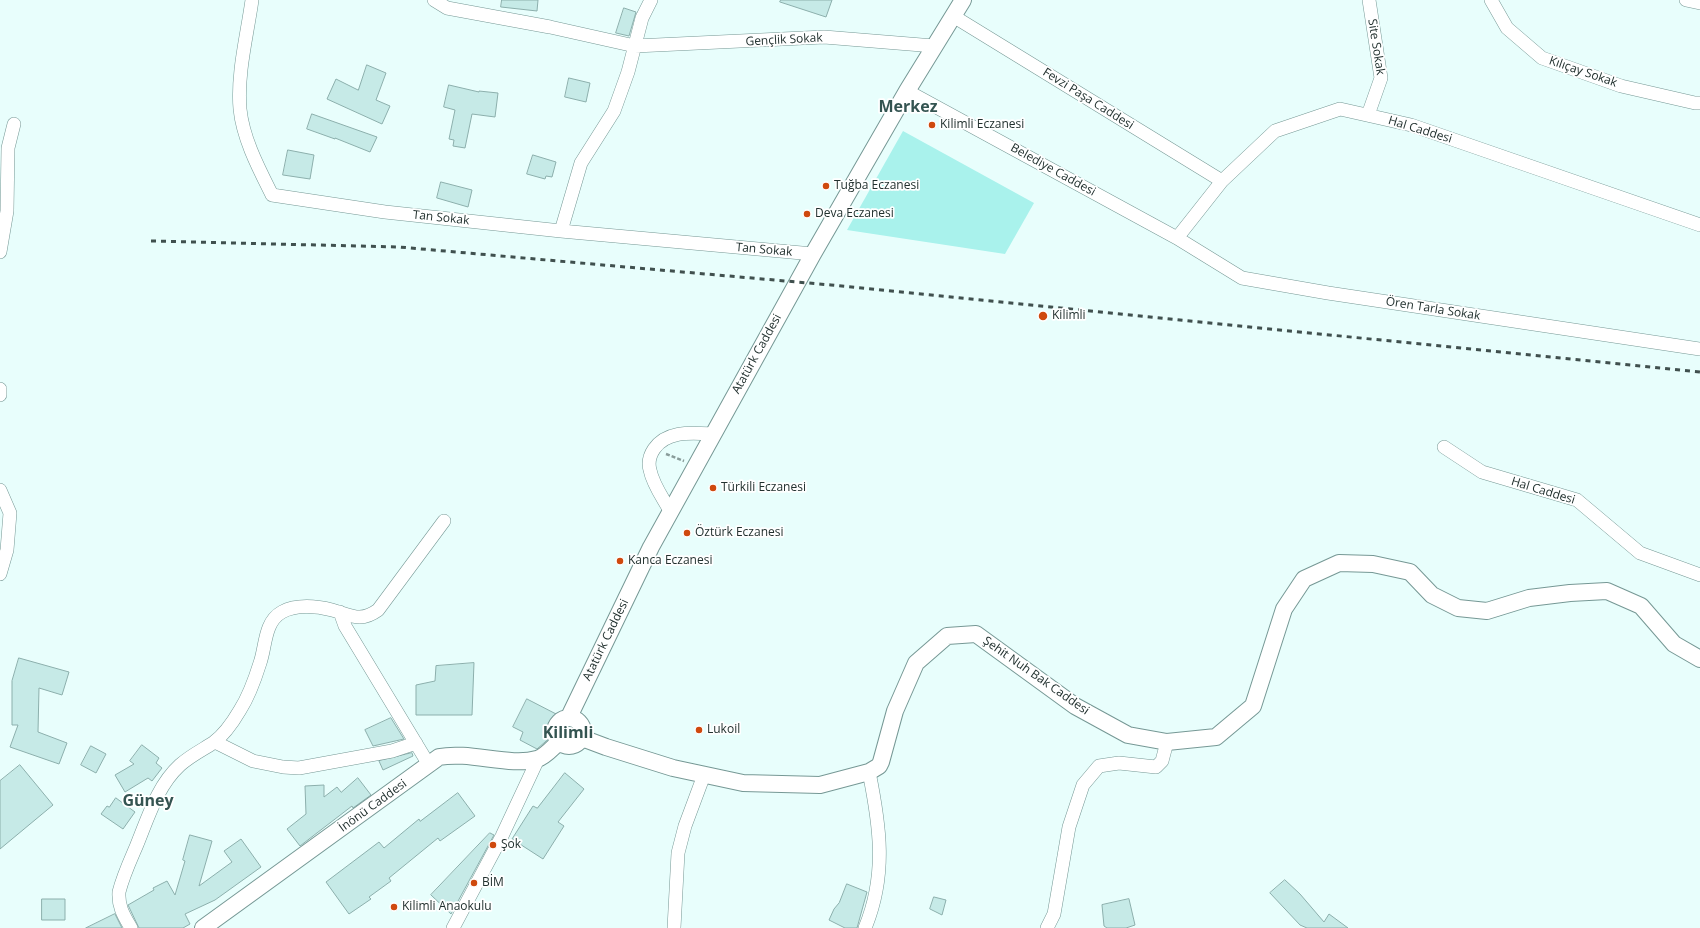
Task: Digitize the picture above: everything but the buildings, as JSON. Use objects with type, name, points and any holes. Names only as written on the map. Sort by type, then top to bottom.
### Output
[{"type":"main road","name":"Atatürk Caddesi","points":[[569,717],[651,547],[670,511],[813,254],[907,91],[963,0]]},
{"type":"main road","name":"Şehit Nuh Bak Caddesi","points":[[869,772],[879,766],[881,762],[895,711],[916,663],[947,636],[976,634],[1075,706],[1128,735],[1167,742],[1216,737],[1252,706],[1284,609],[1304,579],[1339,563],[1373,564],[1410,572],[1432,595],[1458,608],[1487,611],[1529,598],[1570,593],[1607,591],[1641,606],[1674,644],[1700,659]]},
{"type":"main road","points":[[569,717],[574,718],[581,724],[583,729],[582,738],[572,746],[563,744],[559,742],[555,734],[555,729],[560,721],[569,717]]},
{"type":"main road","points":[[582,738],[672,768],[743,783],[820,784],[869,772]]},
{"type":"main road","points":[[538,759],[559,742]]},
{"type":"main road","name":"İnönü Caddesi","points":[[203,928],[439,757],[452,754],[516,761],[538,759]]},
{"type":"street","name":"Tan Sokak","points":[[252,0],[240,84],[240,111],[258,167],[272,195],[385,212],[561,231],[813,254]]},
{"type":"street","name":"Gençlik Sokak","points":[[434,0],[447,8],[550,27],[635,46],[824,38],[934,46]]},
{"type":"street","points":[[561,231],[581,163],[614,111],[628,72],[642,18],[651,0]]},
{"type":"street","name":"Site Sokak","points":[[1368,0],[1382,78],[1368,116]]},
{"type":"street","name":"Kılıçay Sokak","points":[[1491,0],[1508,28],[1542,58],[1622,86],[1700,103]]},
{"type":"street","points":[[1686,0],[1700,3]]},
{"type":"street","name":"Fevzi Paşa Caddesi","points":[[953,16],[1222,181]]},
{"type":"street","name":"Belediye Caddesi","points":[[907,91],[1177,238]]},
{"type":"street","name":"Hal Caddesi","points":[[1177,238],[1222,181],[1275,131],[1340,109],[1411,125],[1700,225]]},
{"type":"street","points":[[0,252],[7,211],[8,148],[14,124]]},
{"type":"street","name":"Ören Tarla Sokak","points":[[1177,238],[1242,278],[1336,294],[1700,349]]},
{"type":"street","points":[[0,389],[0,395]]},
{"type":"street","points":[[670,511],[654,482],[649,469],[651,454],[654,449],[665,439],[677,434],[713,434]]},
{"type":"street","name":"Hal Caddesi","points":[[1444,447],[1482,472],[1577,500],[1640,553],[1700,575]]},
{"type":"street","points":[[0,490],[10,513],[7,550],[0,574]]},
{"type":"street","points":[[131,928],[119,905],[119,892],[160,790],[180,765],[215,742],[231,723],[248,696],[261,661],[269,627],[276,616],[287,609],[303,607],[322,608],[340,612],[348,616],[362,617],[373,613],[378,610],[444,521]]},
{"type":"street","points":[[340,612],[345,626],[429,765]]},
{"type":"street","points":[[215,742],[253,760],[283,767],[299,768],[392,751],[416,743]]},
{"type":"street","points":[[1047,928],[1054,914],[1069,827],[1083,785],[1099,766],[1118,763],[1156,767],[1162,761],[1167,742]]},
{"type":"street","points":[[455,927],[502,836],[538,759]]},
{"type":"street","points":[[865,928],[876,895],[880,860],[878,821],[869,772]]},
{"type":"street","points":[[674,928],[678,853],[685,826],[704,775]]},
{"type":"path","points":[[654,449],[696,466]]},
{"type":"shaded area","points":[[903,131],[1034,203],[1005,254],[847,230]]},
{"type":"railway","points":[[151,241],[399,247],[831,285],[1700,372]]},
{"type":"place","name":"Kilimli Eczanesi","points":[[932,125]]},
{"type":"place","name":"Tuğba Eczanesi","points":[[826,186]]},
{"type":"place","name":"Deva Eczanesi","points":[[807,214]]},
{"type":"place","name":"Kilimli","points":[[1043,316]]},
{"type":"place","name":"Türkili Eczanesi","points":[[713,488]]},
{"type":"place","name":"Öztürk Eczanesi","points":[[687,533]]},
{"type":"place","name":"Kanca Eczanesi","points":[[620,561]]},
{"type":"place","name":"Lukoil","points":[[699,730]]},
{"type":"place","name":"Şok","points":[[493,845]]},
{"type":"place","name":"BİM","points":[[474,883]]},
{"type":"place","name":"Kilimli Anaokulu","points":[[394,907]]},
{"type":"district","name":"Merkez","points":[[908,107]]},
{"type":"district","name":"Kilimli","points":[[568,733]]},
{"type":"district","name":"Güney","points":[[148,801]]}]
